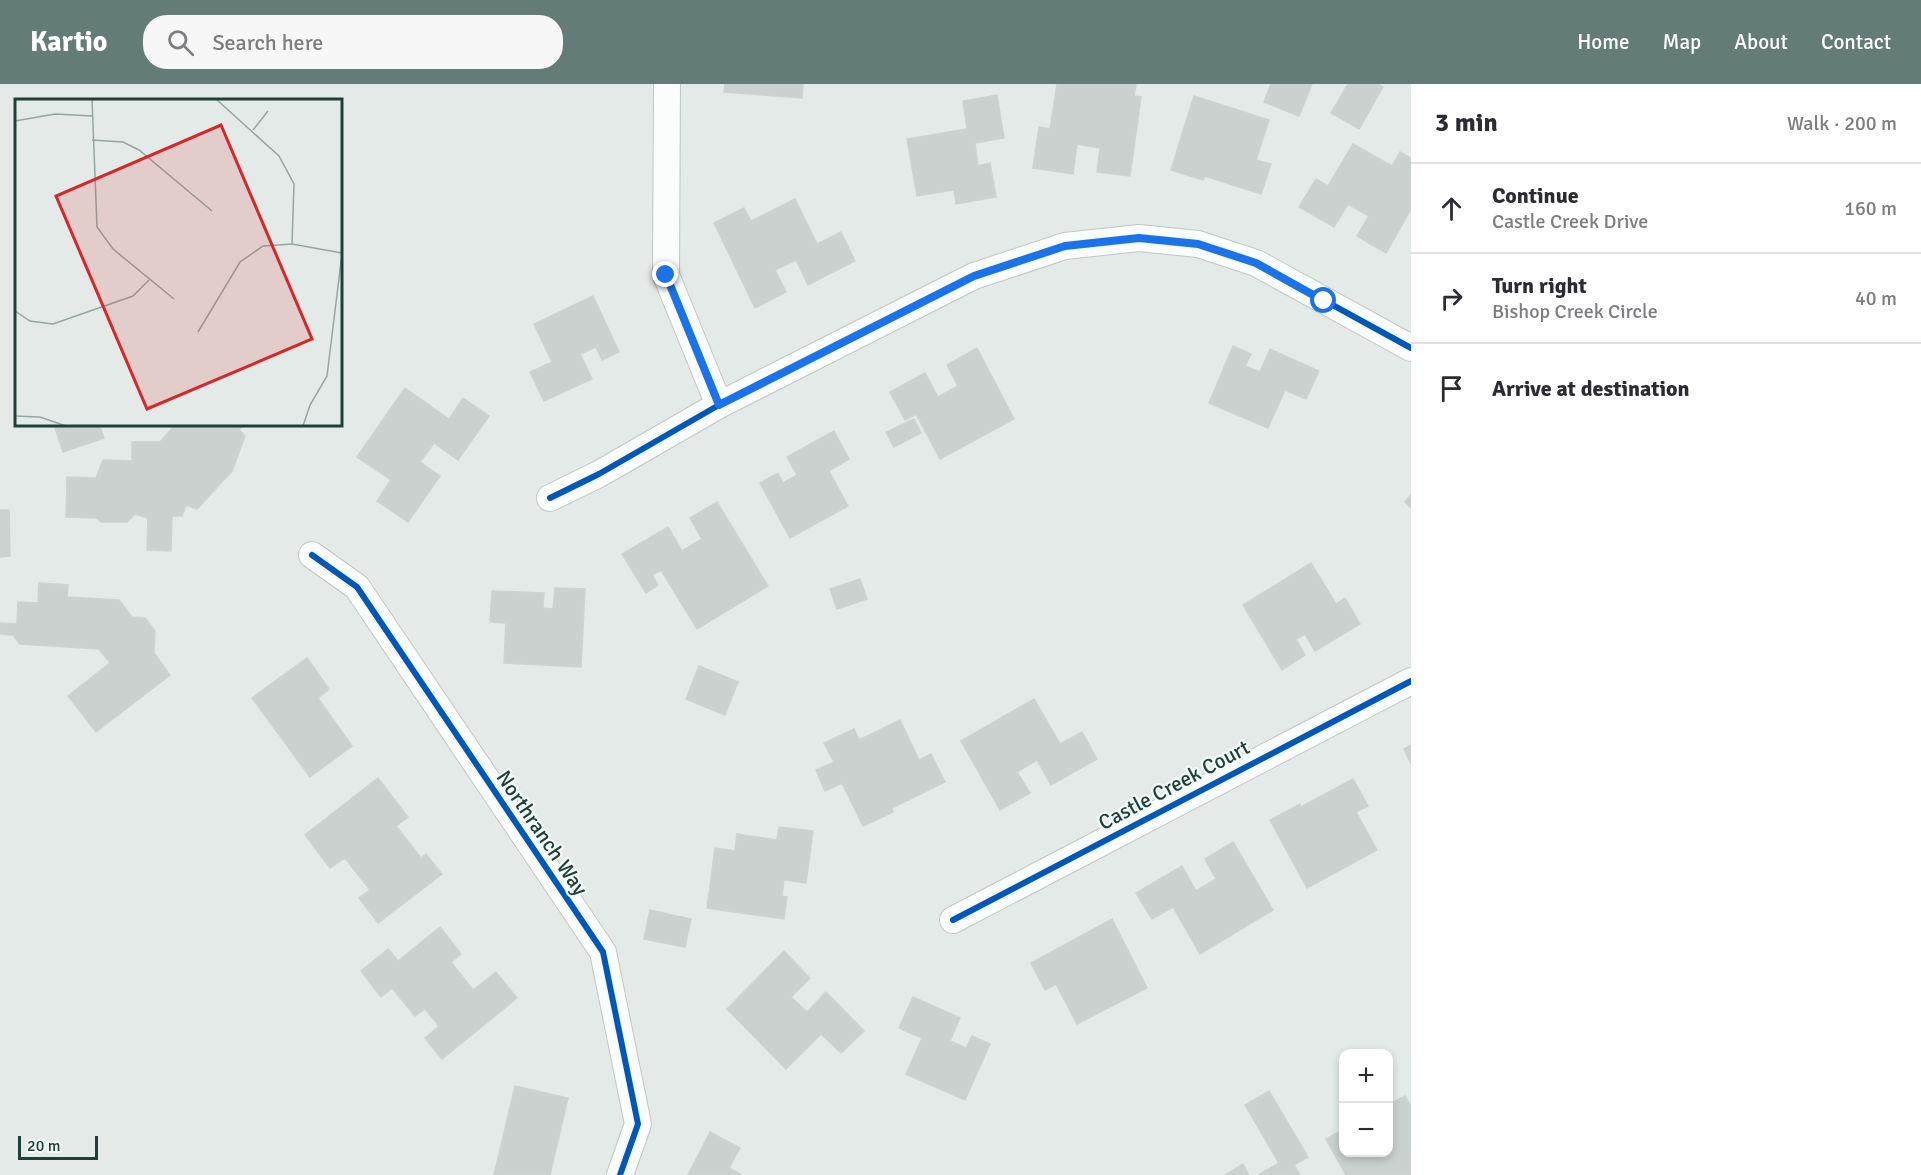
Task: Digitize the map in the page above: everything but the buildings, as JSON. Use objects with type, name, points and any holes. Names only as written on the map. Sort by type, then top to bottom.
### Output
[{"type":"street","points":[[667,84],[666,275],[719,405]]},
{"type":"street","points":[[549,498],[599,474],[719,405],[974,276],[1065,246],[1139,238],[1198,244],[1256,263],[1411,348]]},
{"type":"street","name":"Northranch Way","points":[[312,555],[357,587],[603,952],[638,1124],[620,1175]]},
{"type":"street","name":"Castle Creek Court","points":[[953,920],[1411,681]]},
{"type":"cycle path","points":[[550,498],[599,474],[719,405],[974,276],[1065,246],[1139,238],[1198,244],[1256,263],[1411,348]]},
{"type":"cycle path","points":[[312,555],[357,587],[603,952],[638,1124],[620,1175]]},
{"type":"cycle path","points":[[953,920],[1411,681]]},
{"type":"route","points":[[666,275],[719,405],[974,276],[1065,246],[1139,238],[1198,244],[1256,263],[1324,301]]}]
